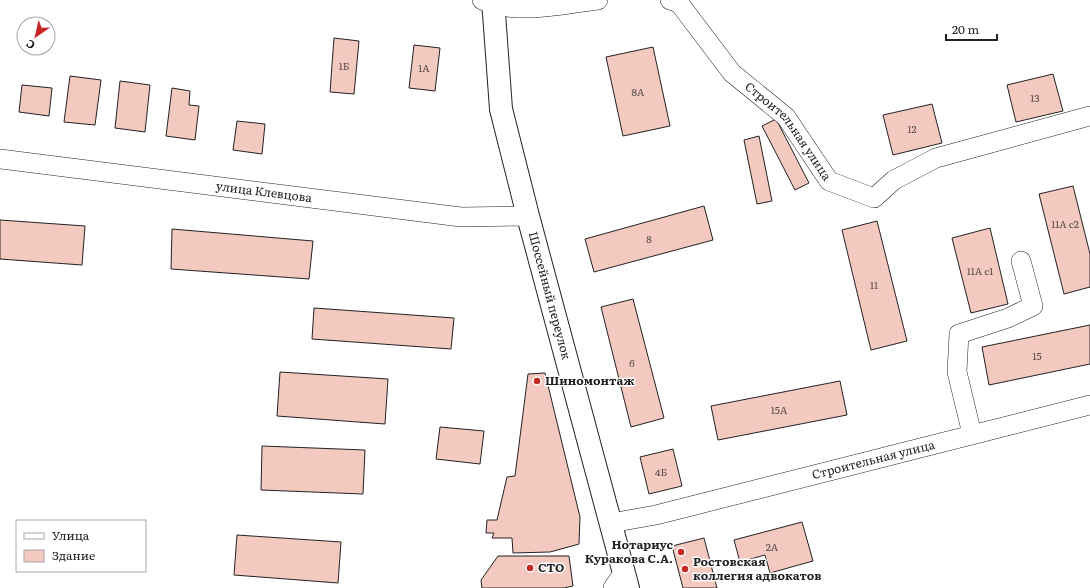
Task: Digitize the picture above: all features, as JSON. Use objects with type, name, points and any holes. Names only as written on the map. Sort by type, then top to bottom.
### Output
[{"type":"main road","name":"Шоссейный переулок","points":[[489,2],[501,109],[528,216],[611,523],[622,583]]},
{"type":"street","points":[[489,2],[535,9],[598,0]]},
{"type":"street","name":"Строительная улица","points":[[670,0],[679,3],[732,73],[786,117],[829,181],[874,198],[894,180],[936,158],[1090,116]]},
{"type":"street","name":"улица Клевцова","points":[[0,159],[461,217],[528,216]]},
{"type":"street","points":[[972,434],[957,372],[959,334],[1008,318],[1033,306],[1021,262]]},
{"type":"street","name":"Строительная улица","points":[[611,523],[656,515],[1090,405]]},
{"type":"building","points":[[334,38],[359,41],[354,94],[330,92]]},
{"type":"building","points":[[414,45],[440,48],[435,91],[409,88]]},
{"type":"building","points":[[653,47],[670,126],[623,136],[606,57]]},
{"type":"building","points":[[1053,74],[1063,111],[1016,122],[1007,85]]},
{"type":"building","points":[[70,76],[101,80],[95,125],[64,122]]},
{"type":"building","points":[[120,81],[150,85],[145,132],[115,128]]},
{"type":"building","points":[[22,85],[52,88],[49,116],[19,112]]},
{"type":"building","points":[[172,88],[190,91],[189,105],[199,106],[195,140],[166,136]]},
{"type":"building","points":[[932,104],[942,143],[893,155],[883,115]]},
{"type":"building","points":[[776,119],[809,183],[795,190],[762,126]]},
{"type":"building","points":[[237,121],[265,124],[262,154],[233,150]]},
{"type":"building","points":[[759,136],[772,201],[757,204],[744,140]]},
{"type":"building","points":[[1073,186],[1090,254],[1090,287],[1064,294],[1039,194]]},
{"type":"building","points":[[704,206],[713,240],[594,272],[585,239]]},
{"type":"building","points":[[0,220],[85,226],[82,265],[0,259]]},
{"type":"building","points":[[877,221],[907,341],[871,350],[842,230]]},
{"type":"building","points":[[990,228],[1008,304],[971,313],[952,238]]},
{"type":"building","points":[[172,229],[313,241],[309,279],[171,269]]},
{"type":"building","points":[[633,299],[664,418],[631,427],[601,307]]},
{"type":"building","points":[[314,308],[454,318],[451,349],[312,339]]},
{"type":"building","points":[[1090,325],[1090,364],[989,385],[982,347]]},
{"type":"building","points":[[280,372],[388,379],[385,424],[277,416]]},
{"type":"building","points":[[545,373],[580,517],[579,544],[550,552],[513,553],[512,538],[492,538],[494,533],[486,533],[487,520],[497,520],[507,477],[515,476],[528,374]]},
{"type":"building","points":[[840,381],[847,415],[718,440],[711,406]]},
{"type":"building","points":[[440,427],[484,431],[480,464],[436,459]]},
{"type":"building","points":[[262,446],[365,450],[363,494],[261,490]]},
{"type":"building","points":[[673,449],[682,486],[649,494],[640,457]]},
{"type":"building","points":[[802,522],[813,561],[770,573],[765,555],[740,562],[734,540]]},
{"type":"building","points":[[237,535],[341,542],[338,583],[234,575]]},
{"type":"building","points":[[704,538],[717,588],[683,588],[672,546]]},
{"type":"building","name":"СТО","points":[[498,556],[569,556],[573,586],[564,588],[482,588],[481,580]]},
{"type":"place","name":"Шиномонтаж","points":[[537,381]]},
{"type":"place","name":"Нотариус Куракова С.А.","points":[[681,552]]},
{"type":"place","name":"СТО","points":[[530,568]]},
{"type":"place","name":"Ростовская коллегия адвокатов","points":[[685,569]]}]
